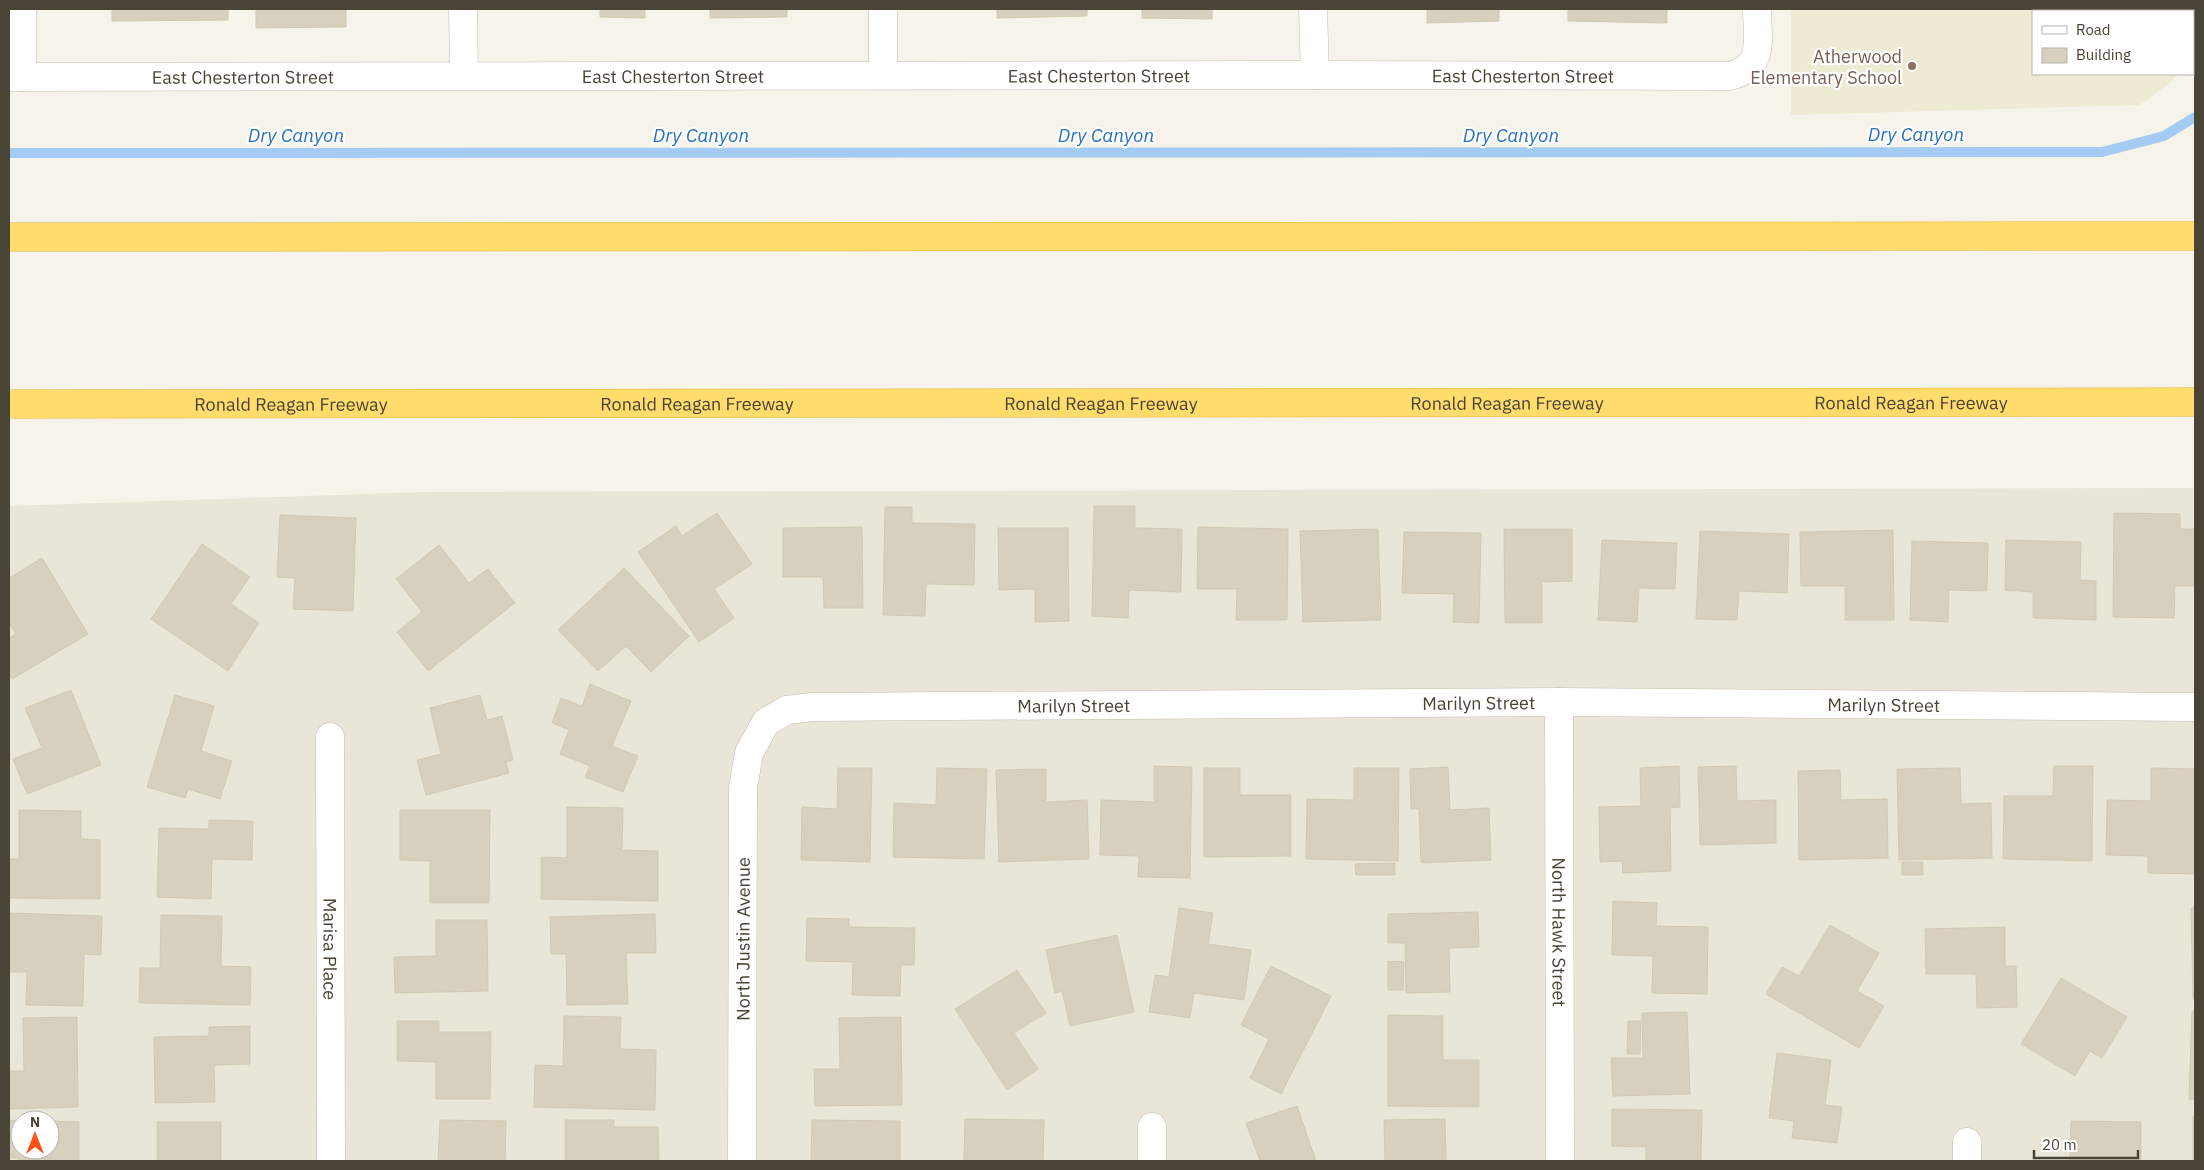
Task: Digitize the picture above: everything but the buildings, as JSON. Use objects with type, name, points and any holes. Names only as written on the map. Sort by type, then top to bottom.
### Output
[{"type":"highway","points":[[9,237],[2195,236]]},
{"type":"highway","name":"Ronald Reagan Freeway","points":[[9,404],[2195,402]]},
{"type":"street","name":"East Chesterton Street","points":[[22,9],[16,77],[1315,74],[1730,76],[1744,72],[1754,62],[1757,48],[1757,9]]},
{"type":"street","points":[[463,9],[464,76]]},
{"type":"street","points":[[883,9],[883,75]]},
{"type":"street","points":[[1314,9],[1315,74]]},
{"type":"street","name":"Marilyn Street","points":[[766,722],[787,710],[812,707],[1560,702],[2195,707]]},
{"type":"street","name":"North Hawk Street","points":[[1560,702],[1560,1161]]},
{"type":"street","name":"North Justin Avenue","points":[[742,1161],[743,788],[748,753],[766,722]]},
{"type":"street","name":"Marisa Place","points":[[330,737],[331,1161]]},
{"type":"street","points":[[1152,1126],[1152,1161]]},
{"type":"shaded area","name":"Atherwood Elementary School","points":[[1791,9],[2195,9],[2194,58],[2194,10],[2032,10],[2032,75],[2178,75],[2140,105],[1791,115]]},
{"type":"shaded area","points":[[2195,488],[2195,1161],[9,1161],[9,506],[427,492]]},
{"type":"waterway","name":"Dry Canyon","points":[[9,153],[2102,152],[2164,136],[2195,117]]},
{"type":"place","name":"Atherwood Elementary School","points":[[1912,66]]}]
